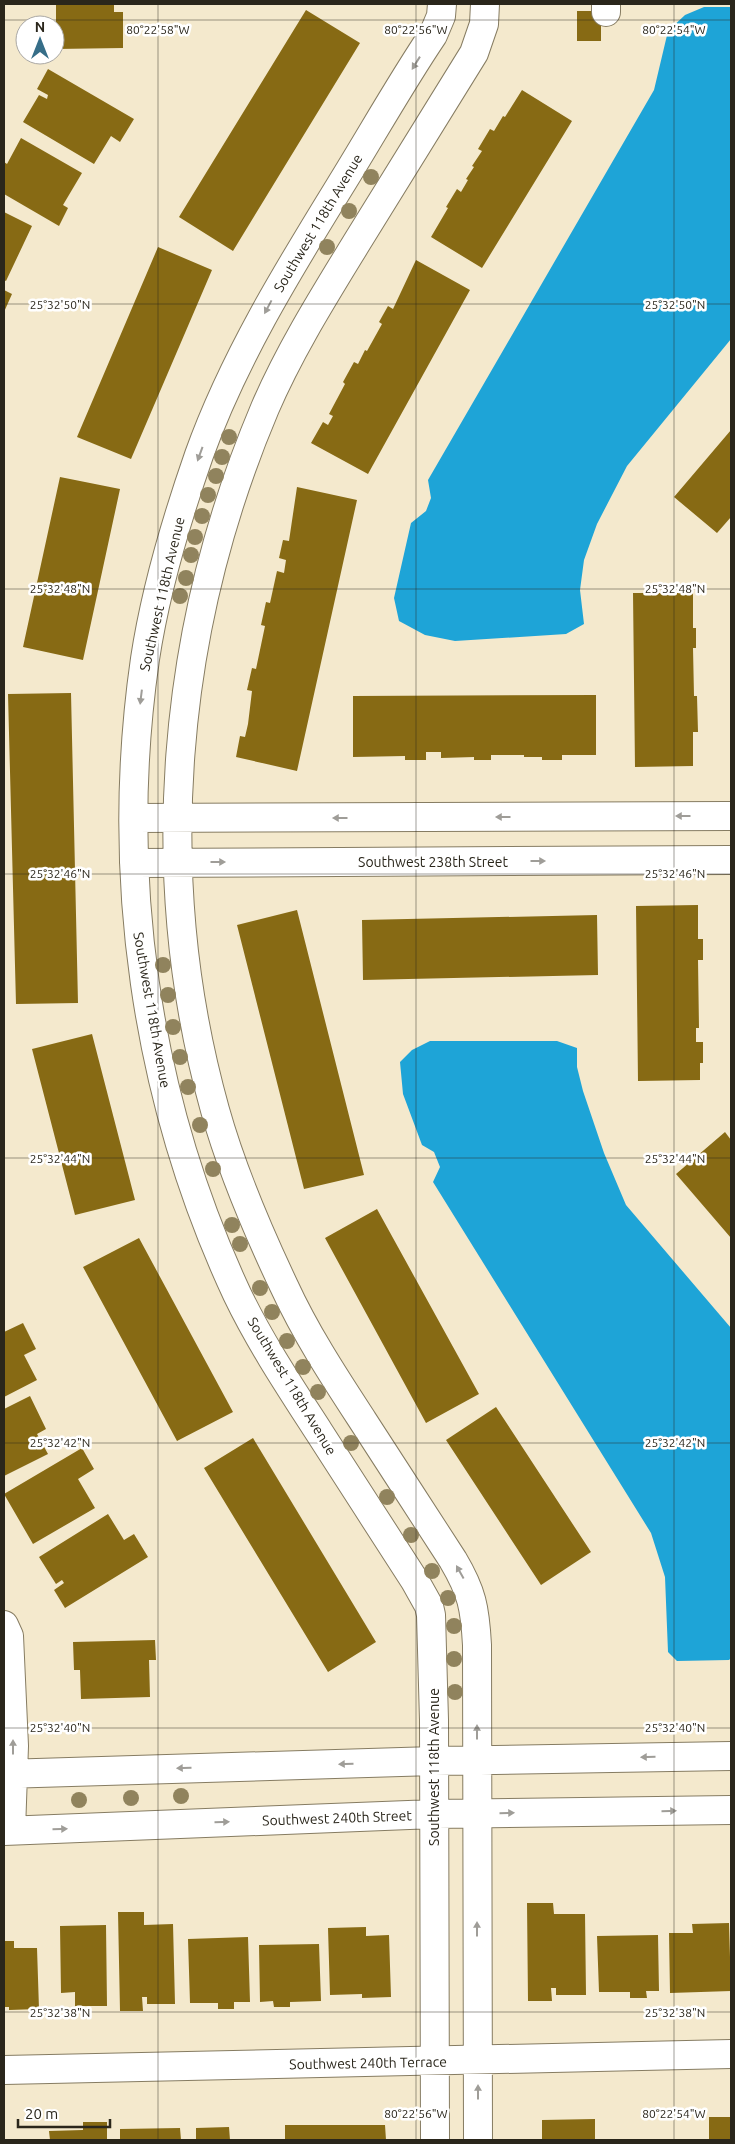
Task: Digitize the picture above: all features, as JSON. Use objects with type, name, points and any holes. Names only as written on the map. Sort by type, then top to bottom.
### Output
[{"type":"street","name":"Southwest 118th Avenue","points":[[435,2140],[433,1635],[429,1606],[415,1581],[286,1381],[225,1267],[199,1197],[180,1141],[160,1069],[148,1001],[137,921],[134,863],[134,765],[146,655],[168,554],[200,452],[237,366],[277,291],[433,35],[441,16],[442,4]]},
{"type":"street","points":[[478,2140],[477,1645],[476,1617],[472,1597],[453,1560],[339,1384],[309,1334],[286,1290],[252,1213],[216,1112],[203,1062],[193,1010],[180,903],[178,818],[182,718],[194,638],[203,597],[234,485],[266,405],[300,336],[474,53],[484,24],[485,4]]},
{"type":"street","points":[[134,818],[731,816]]},
{"type":"street","name":"Southwest 238th Street","points":[[134,863],[731,860]]},
{"type":"street","points":[[4,1625],[9,1636],[14,1746],[8,1774],[7,1830]]},
{"type":"street","points":[[8,1774],[434,1761],[731,1756]]},
{"type":"street","name":"Southwest 240th Street","points":[[7,1830],[434,1814],[731,1810]]},
{"type":"street","name":"Southwest 240th Terrace","points":[[4,2070],[731,2054]]},
{"type":"water","points":[[704,7],[731,7],[731,339],[627,466],[597,524],[584,560],[580,590],[584,624],[566,634],[455,641],[425,635],[399,621],[394,598],[411,523],[426,511],[431,498],[428,480],[654,90],[668,31],[685,15]]},
{"type":"water","points":[[430,1041],[557,1041],[577,1048],[577,1067],[583,1091],[604,1153],[626,1205],[731,1328],[731,1658],[729,1660],[677,1661],[668,1652],[665,1577],[651,1533],[433,1182],[440,1167],[434,1152],[422,1145],[403,1094],[400,1062],[412,1050]]},
{"type":"building","points":[[56,4],[114,4],[114,12],[123,12],[123,48],[65,49],[65,15],[56,15]]},
{"type":"building","points":[[306,10],[360,43],[233,251],[179,217]]},
{"type":"building","points":[[577,11],[601,11],[601,41],[577,41]]},
{"type":"building","points":[[48,69],[134,119],[120,142],[111,136],[94,164],[23,122],[39,95],[47,99],[48,95],[37,89]]},
{"type":"building","points":[[522,90],[572,121],[482,268],[431,237],[457,189],[461,192],[468,180],[466,179],[474,167],[472,166],[482,151],[478,149],[490,129],[494,131]]},
{"type":"building","points":[[21,138],[82,173],[63,205],[68,208],[59,226],[4,194],[4,162],[7,164]]},
{"type":"building","points":[[4,212],[32,226],[6,281],[4,280]]},
{"type":"building","points":[[158,247],[212,270],[131,459],[77,437]]},
{"type":"building","points":[[416,260],[470,290],[368,474],[311,443],[323,422],[328,425],[333,416],[329,414],[345,384],[343,382],[354,362],[358,364],[365,350],[367,351],[382,324],[379,322],[388,306],[393,309]]},
{"type":"building","points":[[4,290],[12,294],[4,312]]},
{"type":"building","points":[[731,430],[731,517],[717,533],[674,497]]},
{"type":"building","points":[[60,477],[120,489],[83,660],[23,647]]},
{"type":"building","points":[[297,487],[357,500],[297,771],[236,757],[240,736],[245,737],[248,724],[252,691],[247,690],[252,668],[256,669],[265,626],[261,625],[266,602],[270,603],[277,571],[284,573],[286,560],[279,558],[283,540],[289,541]]},
{"type":"building","points":[[633,593],[693,593],[693,628],[696,628],[696,648],[693,648],[694,696],[697,696],[698,732],[693,732],[693,766],[635,767]]},
{"type":"building","points":[[71,693],[78,1003],[16,1004],[8,694]]},
{"type":"building","points":[[596,695],[596,755],[562,755],[562,760],[542,760],[542,757],[524,757],[524,755],[491,755],[491,760],[474,760],[474,757],[441,758],[441,752],[426,752],[426,760],[405,760],[405,756],[353,757],[353,696]]},
{"type":"building","points":[[698,905],[698,939],[703,939],[703,960],[698,960],[699,1028],[696,1028],[696,1042],[703,1042],[703,1063],[700,1063],[700,1080],[638,1081],[636,906]]},
{"type":"building","points":[[297,910],[364,1175],[304,1189],[237,925]]},
{"type":"building","points":[[597,915],[598,975],[363,980],[362,920]]},
{"type":"building","points":[[92,1034],[135,1200],[75,1215],[32,1049]]},
{"type":"building","points":[[725,1132],[731,1140],[731,1238],[676,1174]]},
{"type":"building","points":[[377,1209],[479,1394],[426,1423],[325,1238]]},
{"type":"building","points":[[139,1238],[233,1412],[177,1441],[83,1267]]},
{"type":"building","points":[[23,1323],[36,1349],[24,1355],[37,1380],[4,1397],[4,1332]]},
{"type":"building","points":[[30,1396],[46,1429],[37,1434],[48,1454],[4,1476],[4,1409]]},
{"type":"building","points":[[496,1407],[591,1552],[541,1585],[446,1440]]},
{"type":"building","points":[[253,1438],[376,1642],[328,1672],[204,1468]]},
{"type":"building","points":[[82,1448],[94,1469],[78,1479],[95,1508],[33,1544],[4,1494]]},
{"type":"building","points":[[108,1514],[124,1540],[134,1534],[148,1557],[65,1608],[54,1590],[64,1583],[62,1580],[56,1584],[39,1557]]},
{"type":"building","points":[[155,1640],[156,1660],[149,1660],[150,1697],[81,1699],[80,1670],[74,1670],[73,1642]]},
{"type":"building","points":[[527,1903],[553,1903],[554,1914],[585,1914],[586,1995],[556,1995],[556,1988],[551,1988],[552,2001],[528,2001]]},
{"type":"building","points":[[118,1912],[144,1912],[144,1925],[173,1924],[175,2004],[147,2004],[147,1997],[142,1997],[143,2011],[120,2011]]},
{"type":"building","points":[[729,1923],[731,1991],[670,1993],[669,1933],[693,1933],[692,1924]]},
{"type":"building","points":[[106,1925],[107,2006],[75,2006],[75,1992],[61,1993],[60,1926]]},
{"type":"building","points":[[366,1927],[366,1936],[389,1935],[391,1997],[362,1998],[362,1994],[330,1995],[328,1928]]},
{"type":"building","points":[[658,1935],[659,1991],[646,1991],[647,1998],[630,1998],[630,1992],[599,1992],[597,1936]]},
{"type":"building","points":[[248,1937],[250,2002],[234,2002],[234,2009],[218,2009],[218,2003],[190,2003],[188,1939]]},
{"type":"building","points":[[4,1941],[14,1941],[14,1948],[37,1948],[39,2009],[9,2010],[9,2007],[4,2007]]},
{"type":"building","points":[[319,1944],[321,2001],[290,2002],[290,2007],[274,2007],[273,2001],[260,2002],[259,1945]]},
{"type":"building","points":[[709,2117],[731,2117],[731,2140],[709,2140]]},
{"type":"building","points":[[595,2119],[595,2140],[542,2140],[542,2120]]},
{"type":"building","points":[[83,2122],[107,2122],[107,2140],[50,2140],[49,2131],[83,2130]]},
{"type":"building","points":[[285,2125],[385,2125],[386,2140],[285,2140]]},
{"type":"building","points":[[229,2127],[230,2140],[196,2140],[196,2128]]},
{"type":"building","points":[[180,2128],[181,2140],[120,2140],[120,2129]]}]
